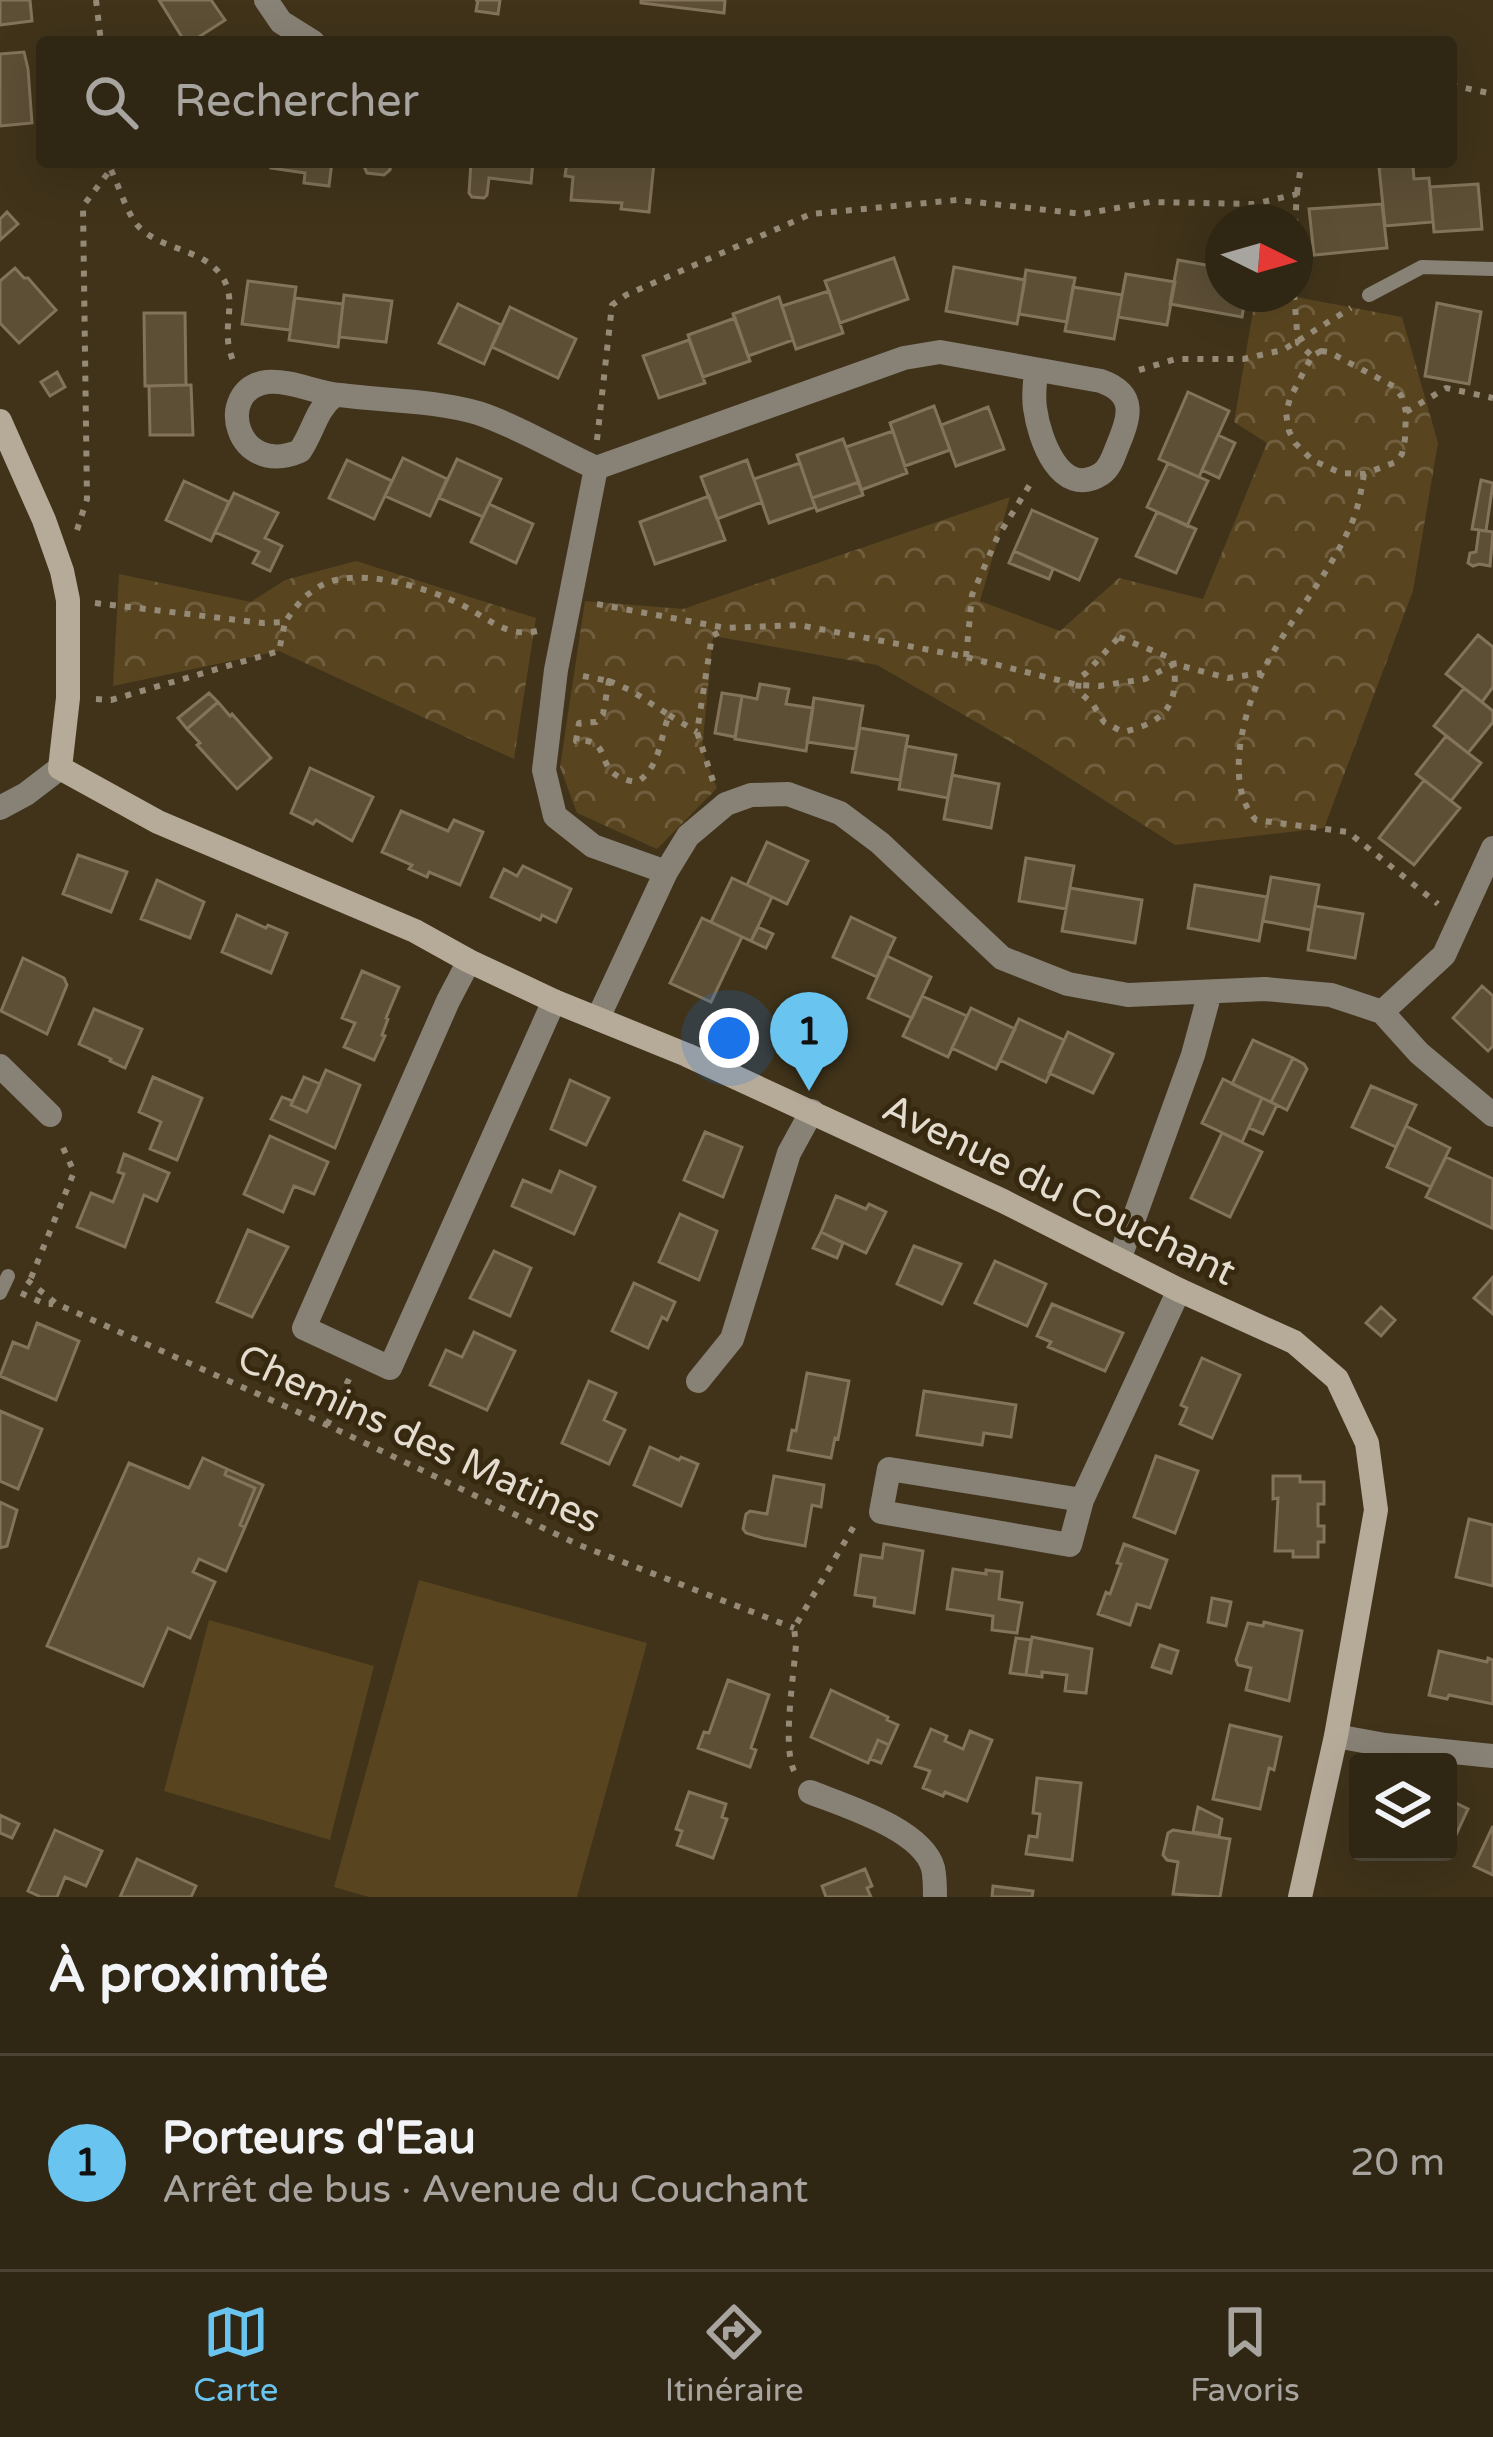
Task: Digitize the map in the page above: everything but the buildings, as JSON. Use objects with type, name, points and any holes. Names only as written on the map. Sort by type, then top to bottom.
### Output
[{"type":"street","points":[[266,0],[281,22],[303,36]]},
{"type":"street","points":[[335,395],[317,412],[300,451],[275,458],[252,452],[244,442],[236,412],[247,392],[266,382],[335,395],[428,402],[481,414],[596,468],[904,358],[940,352],[1101,381],[1117,386],[1127,400],[1128,414],[1103,473],[1075,479],[1061,474],[1036,415],[1036,370]]},
{"type":"street","points":[[0,808],[61,768],[68,698],[68,600],[62,572],[2,426]]},
{"type":"street","points":[[596,468],[556,670],[544,770],[555,816],[593,846],[666,872]]},
{"type":"street","name":"Avenue du Couchant","points":[[61,768],[158,822],[415,931],[554,1001],[812,1111],[1003,1201],[1294,1342],[1337,1379],[1367,1443],[1376,1510],[1336,1736],[1300,1897]]},
{"type":"street","points":[[598,1018],[666,872],[688,836],[726,804],[752,795],[788,794],[840,813],[880,842],[1002,958],[1068,984],[1128,994],[1264,989],[1331,995],[1382,1012],[1419,1052],[1493,1114]]},
{"type":"street","points":[[1382,1012],[1444,955],[1493,848]]},
{"type":"street","points":[[469,961],[304,1328],[390,1368],[554,1001]]},
{"type":"street","points":[[1119,1260],[1193,1055],[1210,992]]},
{"type":"street","points":[[0,1066],[50,1115]]},
{"type":"street","points":[[698,1381],[732,1339],[789,1153],[812,1111]]},
{"type":"street","points":[[1082,1500],[889,1469],[881,1512],[1070,1545],[1082,1500],[1179,1290]]},
{"type":"street","points":[[1336,1736],[1493,1756]]},
{"type":"street","points":[[810,1792],[877,1819],[917,1843],[932,1864],[934,1897]]},
{"type":"lane","points":[[1369,295],[1422,267],[1493,269]]},
{"type":"lane","points":[[0,1293],[8,1276]]},
{"type":"path","points":[[96,0],[100,36]]},
{"type":"path","points":[[1457,86],[1493,94]]},
{"type":"path","points":[[62,572],[87,500],[83,206],[111,168]]},
{"type":"path","points":[[113,168],[140,228],[191,253],[221,276],[229,292],[228,339],[247,392]]},
{"type":"path","points":[[1296,204],[1302,168]]},
{"type":"path","points":[[596,468],[612,304],[811,214],[957,200],[1083,214],[1150,202],[1254,204],[1297,194]]},
{"type":"path","points":[[1117,386],[1138,370],[1176,359],[1243,359],[1283,350],[1369,295]]},
{"type":"path","points":[[1295,312],[1298,343],[1312,356]]},
{"type":"path","points":[[1321,351],[1395,387],[1406,412],[1402,454],[1396,462],[1364,474],[1341,473],[1312,460],[1294,442],[1286,413],[1312,356],[1321,351]]},
{"type":"path","points":[[1406,412],[1446,388],[1493,398]]},
{"type":"path","points":[[966,657],[973,596],[998,538],[1050,452]]},
{"type":"path","points":[[1364,474],[1349,530],[1262,673],[1245,727],[1238,787],[1256,820],[1348,832],[1459,922]]},
{"type":"path","points":[[68,698],[111,700],[279,651],[285,622],[299,602],[318,586],[340,577],[413,586],[522,634],[568,611],[726,628],[799,625],[966,657],[1078,685],[1145,679],[1174,664],[1228,678],[1262,673]]},
{"type":"path","points":[[68,600],[285,622]]},
{"type":"path","points":[[726,628],[712,636],[697,732],[708,771],[726,804]]},
{"type":"path","points":[[1119,637],[1173,659],[1174,664],[1168,712],[1136,729],[1123,732],[1104,722],[1078,691],[1079,678],[1119,637]]},
{"type":"path","points":[[669,715],[652,769],[637,782],[614,776],[596,743],[576,741],[578,723],[596,722],[603,714],[609,681],[630,690],[697,732]]},
{"type":"path","points":[[8,1276],[31,1280],[74,1172],[50,1115]]},
{"type":"path","points":[[8,1276],[29,1298],[57,1304]]},
{"type":"path","name":"Chemins des Matines","points":[[31,1280],[57,1304],[579,1545],[794,1628]]},
{"type":"path","points":[[327,1425],[360,1354]]},
{"type":"path","points":[[810,1792],[790,1766],[794,1628],[860,1515],[881,1512]]},
{"type":"green space","points":[[1313,300],[1402,317],[1438,443],[1413,591],[1324,828],[1175,845],[1030,753],[877,665],[713,636],[702,750],[717,788],[657,849],[577,813],[560,767],[585,601],[683,609],[1010,497],[980,601],[1060,631],[1119,578],[1203,599],[1267,443],[1234,422],[1253,312],[1313,312]]},
{"type":"green space","points":[[356,561],[536,618],[514,759],[279,651],[113,686],[119,574],[251,602],[285,580]]},
{"type":"green space","points":[[419,1580],[647,1643],[577,1897],[369,1897],[334,1887]]},
{"type":"green space","points":[[209,1620],[374,1666],[330,1840],[164,1791]]},
{"type":"place","name":"Porteurs d'Eau","points":[[809,1091]]}]
